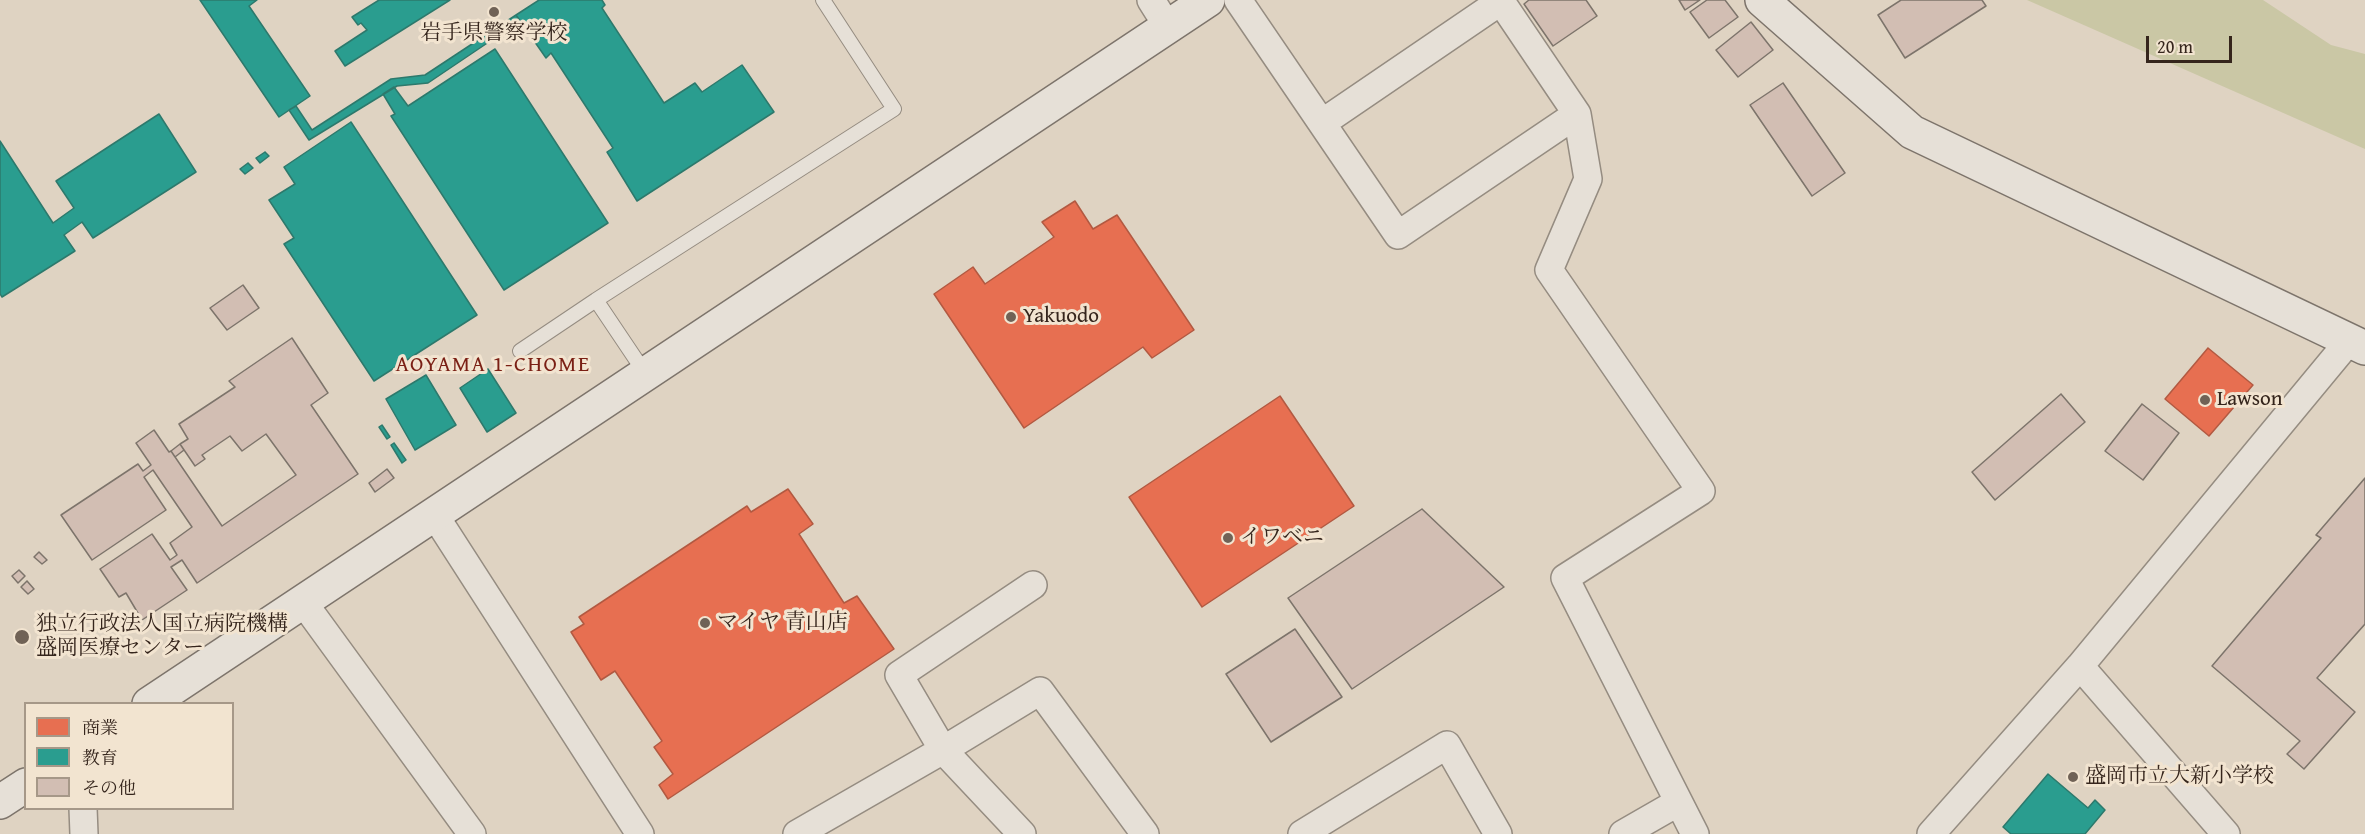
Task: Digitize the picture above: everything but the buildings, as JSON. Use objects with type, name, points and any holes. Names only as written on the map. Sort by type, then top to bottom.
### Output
[{"type":"street","points":[[152,702],[645,374],[1159,13],[1208,0]]},
{"type":"street","points":[[1238,0],[1398,235],[1577,114]]},
{"type":"street","points":[[1322,123],[1500,0],[1577,114],[1588,179],[1549,270],[1701,491],[1565,578],[1677,803],[1695,834]]},
{"type":"street","points":[[1762,0],[1912,132],[2357,344],[2080,666],[1931,834]]},
{"type":"street","points":[[434,514],[640,834]]},
{"type":"street","points":[[1022,834],[943,750],[899,675],[1033,585]]},
{"type":"street","points":[[303,602],[472,834]]},
{"type":"street","points":[[2080,666],[2226,834]]},
{"type":"street","points":[[797,834],[827,826],[943,750],[1040,691],[1145,834]]},
{"type":"street","points":[[1302,834],[1447,745],[1498,834]]},
{"type":"street","points":[[0,802],[24,786]]},
{"type":"street","points":[[1623,834],[1677,803]]},
{"type":"street","points":[[83,810],[84,834]]},
{"type":"lane","points":[[520,351],[894,109],[823,0]]},
{"type":"lane","points":[[596,300],[645,374]]},
{"type":"shaded area","points":[[2027,0],[2263,0],[2331,45],[2365,54],[2365,149]]},
{"type":"place","name":"岩手県警察学校","points":[[494,12]]},
{"type":"place","name":"Yakuodo","points":[[1011,317]]},
{"type":"place","name":"Lawson","points":[[2205,400]]},
{"type":"place","name":"イワベニ","points":[[1228,538]]},
{"type":"place","name":"マイヤ 青山店","points":[[705,623]]},
{"type":"place","name":"独立行政法人国立病院機構 盛岡医療センター","points":[[22,637]]},
{"type":"place","name":"盛岡市立大新小学校","points":[[2073,777]]},
{"type":"district","name":"AOYAMA 1-CHOME","points":[[493,365]]}]
